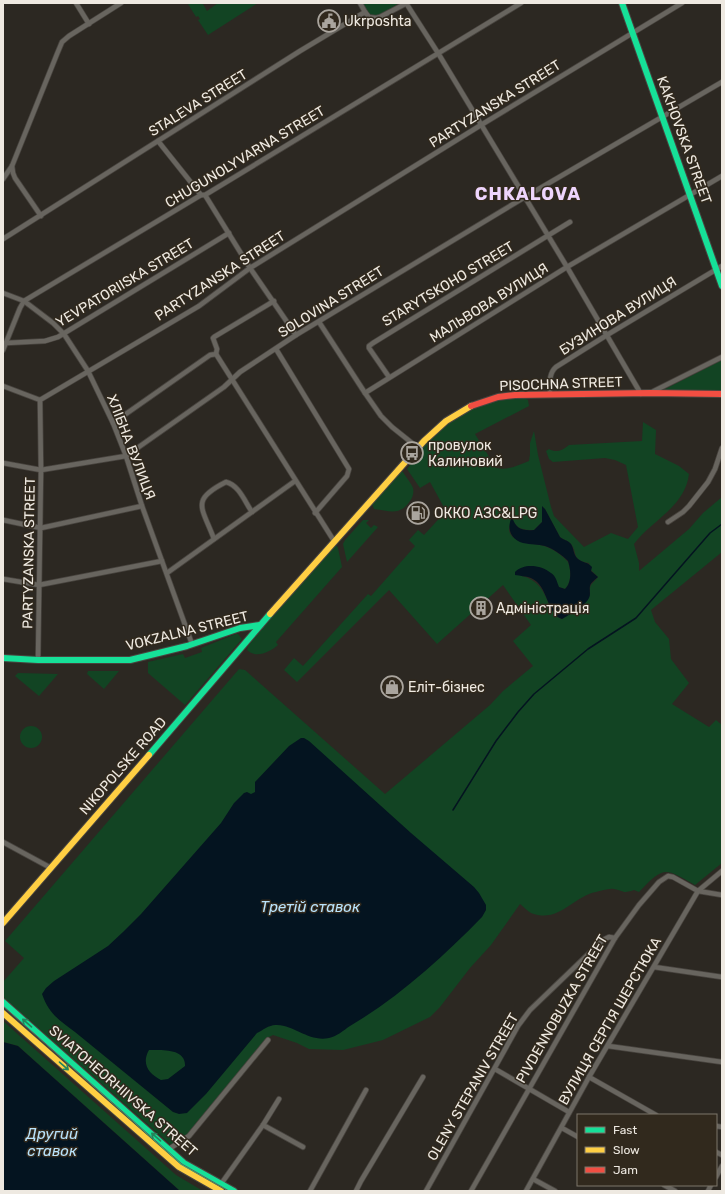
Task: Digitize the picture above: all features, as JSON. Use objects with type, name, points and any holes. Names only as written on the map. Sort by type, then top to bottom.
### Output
[{"type":"main road","name":"KAKHOVSKA STREET","points":[[622,3],[690,195],[719,268],[722,286]]},
{"type":"main road","name":"PISOCHNA STREET","points":[[417,447],[447,418],[460,410],[486,399],[510,395],[550,394],[722,394]]},
{"type":"main road","name":"VOKZALNA STREET","points":[[3,658],[38,660],[130,660],[192,644],[240,628],[260,625],[417,447]]},
{"type":"main road","name":"NIKOPOLSKE ROAD","points":[[3,922],[260,625]]},
{"type":"main road","name":"SVIATOHEORHIIVSKA STREET","points":[[3,1002],[184,1163],[234,1191]]},
{"type":"main road","name":"SVIATOHEORHIIVSKA STREET","points":[[3,1012],[179,1167],[221,1191]]},
{"type":"street","points":[[76,3],[89,24]]},
{"type":"street","points":[[3,179],[12,166],[60,47],[66,39],[121,3]]},
{"type":"street","points":[[360,3],[369,17],[376,18],[407,3],[567,267],[641,394]]},
{"type":"street","name":"CHUGUNOLYVARNA STREET","points":[[24,302],[521,3]]},
{"type":"street","name":"PARTYZANSKA STREET","points":[[38,660],[42,470],[40,400],[199,306],[250,268],[682,3]]},
{"type":"street","name":"STALEVA STREET","points":[[3,239],[300,51],[365,12]]},
{"type":"street","name":"SOLOVINA STREET","points":[[3,463],[42,470],[126,456],[224,387],[240,372],[296,335],[525,197],[722,82]]},
{"type":"street","points":[[158,141],[203,195],[250,268],[296,335]]},
{"type":"street","points":[[12,166],[15,178],[41,216]]},
{"type":"street","name":"МАЛЬВОВА ВУЛИЦЯ","points":[[365,393],[567,267],[722,176]]},
{"type":"street","name":"STARYTSKOHO STREET","points":[[389,377],[369,348],[372,343],[570,222]]},
{"type":"street","name":"YEVPATORIISKA STREET","points":[[6,343],[45,341],[64,334],[229,234]]},
{"type":"street","name":"БУЗИНОВА ВУЛИЦЯ","points":[[550,394],[552,371],[607,335],[719,268]]},
{"type":"street","name":"ХЛІБНА ВУЛИЦЯ","points":[[3,293],[24,302],[53,323],[64,334],[88,371],[113,423],[126,456],[142,506],[192,644]]},
{"type":"street","points":[[274,301],[214,337],[213,338],[217,349],[216,354],[334,541]]},
{"type":"street","points":[[3,350],[20,308],[24,302]]},
{"type":"street","points":[[319,322],[381,416],[417,447]]},
{"type":"street","points":[[276,349],[349,469],[347,476],[315,513]]},
{"type":"street","points":[[113,423],[210,355],[216,354]]},
{"type":"street","points":[[650,393],[722,357]]},
{"type":"street","points":[[3,386],[40,400]]},
{"type":"street","points":[[668,522],[683,512],[708,482],[715,469],[722,448]]},
{"type":"street","points":[[166,573],[295,481]]},
{"type":"street","points":[[214,539],[201,506],[202,499],[208,493],[226,482],[232,484],[252,512]]},
{"type":"street","points":[[3,520],[41,528],[142,506]]},
{"type":"street","points":[[3,579],[39,585],[162,561]]},
{"type":"street","points":[[3,842],[51,868]]},
{"type":"street","name":"ВУЛИЦЯ СЕРГІЯ ШЕРСТЮКА","points":[[526,1191],[562,1128],[569,1112],[698,891],[722,871]]},
{"type":"street","name":"PIVDENNOBUZKA STREET","points":[[471,1191],[615,938],[639,905],[664,878],[668,876],[674,877],[698,891]]},
{"type":"street","points":[[698,891],[722,894]]},
{"type":"street","name":"OLENY STEPANIV STREET","points":[[426,1191],[518,1026],[530,1010],[603,940],[608,937],[615,938]]},
{"type":"street","points":[[654,967],[722,977]]},
{"type":"street","points":[[169,1149],[190,1136],[268,1040]]},
{"type":"street","points":[[608,1046],[722,1062]]},
{"type":"street","points":[[495,1069],[528,1090],[569,1112]]},
{"type":"street","points":[[356,1191],[360,1181],[423,1077]]},
{"type":"street","points":[[590,1077],[654,1114]]},
{"type":"street","points":[[310,1191],[366,1090]]},
{"type":"street","points":[[221,1184],[279,1100]]},
{"type":"street","points":[[263,1125],[303,1147]]},
{"type":"street","points":[[562,1128],[577,1136]]},
{"type":"street","points":[[717,1175],[722,1166]]},
{"type":"street","points":[[533,1179],[555,1191]]},
{"type":"street","points":[[666,1186],[675,1191]]},
{"type":"green space","points":[[204,3],[203,4],[207,11],[218,3],[258,3],[208,35],[198,20],[200,19],[198,16],[196,17],[188,4]]},
{"type":"green space","points":[[362,3],[399,3],[385,12],[374,16],[370,15]]},
{"type":"green space","points":[[722,360],[722,390],[661,391]]},
{"type":"green space","points":[[523,397],[528,400],[529,406],[475,434],[496,468],[504,469],[529,461],[530,443],[534,431],[538,455],[554,516],[584,547],[611,533],[628,539],[638,527],[626,465],[615,460],[605,458],[553,462],[549,459],[546,451],[549,449],[557,451],[564,449],[569,445],[642,441],[643,422],[656,430],[655,454],[679,466],[689,474],[686,485],[675,504],[641,535],[634,544],[639,563],[639,571],[689,529],[703,513],[722,497],[722,552],[651,610],[655,622],[669,639],[671,659],[689,683],[672,704],[709,727],[716,720],[722,725],[722,863],[695,885],[677,875],[670,872],[665,872],[654,877],[639,892],[634,890],[625,892],[607,889],[588,894],[559,912],[543,916],[528,911],[520,904],[491,945],[430,1017],[383,1040],[343,1050],[309,1049],[297,1043],[273,1035],[267,1038],[188,1135],[171,1145],[3,997],[3,982],[24,958],[5,941],[239,669],[245,670],[385,794],[490,705],[503,691],[533,666],[513,641],[531,625],[503,585],[437,644],[389,590],[297,682],[284,670],[294,658],[303,666],[368,594],[371,596],[415,546],[409,540],[418,530],[424,535],[446,511],[430,482],[420,488],[407,469],[414,460],[415,456],[445,426],[471,409],[497,401]],"holes":[[[542,507],[545,509],[560,537],[570,543],[577,558],[583,562],[589,563],[591,570],[598,577],[591,584],[590,595],[580,607],[562,619],[553,611],[543,591],[538,585],[522,576],[529,566],[542,568],[559,587],[565,589],[569,583],[570,576],[568,562],[547,547],[524,542],[514,538],[509,530],[512,518],[515,525],[518,527],[526,530],[534,530],[542,522]]]},
{"type":"green space","points":[[400,472],[403,472],[413,488],[413,494],[410,501],[406,506],[398,511],[374,509],[372,504]]},
{"type":"green space","points":[[363,520],[369,520],[366,523],[371,528],[374,525],[378,527],[347,562],[343,544]]},
{"type":"green space","points":[[335,546],[338,548],[342,567],[276,642],[278,645],[263,654],[251,653],[247,650],[248,646],[268,621]]},
{"type":"green space","points":[[238,634],[242,639],[185,705],[148,673],[148,662],[183,654],[185,658],[202,652],[201,648]]},
{"type":"green space","points":[[88,671],[119,671],[104,689],[87,674]]},
{"type":"green space","points":[[18,673],[58,674],[39,696],[15,676]]},
{"type":"green space","points":[[31,726],[39,729],[42,737],[39,745],[31,748],[23,745],[20,737],[23,729]]},
{"type":"green space","points":[[3,1021],[176,1175],[203,1191],[180,1191],[18,1046],[3,1042]]},
{"type":"water","points":[[542,506],[560,537],[570,543],[576,557],[590,565],[592,567],[591,571],[598,577],[592,582],[590,596],[587,601],[577,610],[562,619],[553,612],[537,582],[529,577],[515,575],[515,572],[523,567],[533,566],[547,570],[553,574],[559,587],[565,589],[569,583],[570,572],[568,561],[555,550],[545,546],[526,544],[515,539],[511,533],[510,521],[512,517],[518,527],[526,530],[534,530],[542,522]]},
{"type":"water","name":"Третій ставок","points":[[301,738],[309,741],[411,833],[474,887],[486,905],[486,910],[482,917],[436,962],[403,990],[337,1035],[322,1039],[315,1038],[284,1026],[274,1025],[269,1026],[257,1033],[206,1094],[187,1113],[179,1114],[173,1112],[59,1020],[51,1012],[42,994],[54,981],[108,946],[141,914],[221,823],[234,803],[244,793],[247,792],[251,794],[255,792],[255,782],[289,746]],"holes":[[[149,1050],[166,1050],[177,1053],[184,1060],[185,1066],[168,1079],[161,1080],[150,1072],[146,1064]]]},
{"type":"water","name":"Другий ставок","points":[[3,1042],[18,1046],[180,1191],[3,1191]]},
{"type":"waterway","points":[[453,810],[496,741],[534,694],[588,649],[636,618],[710,533],[722,524]]},
{"type":"tram line","points":[[3,1006],[182,1164],[229,1191]]},
{"type":"traffic: fast","points":[[622,3],[722,286]]},
{"type":"traffic: fast","points":[[149,755],[270,614]]},
{"type":"traffic: fast","points":[[3,658],[38,660],[130,660],[187,646],[240,628],[260,625]]},
{"type":"traffic: fast","points":[[3,1002],[184,1163],[234,1191]]},
{"type":"traffic: slow","points":[[270,614],[424,441],[446,421],[471,406]]},
{"type":"traffic: slow","points":[[3,923],[149,755]]},
{"type":"traffic: slow","points":[[3,1013],[179,1167],[221,1191]]},
{"type":"traffic: jam","points":[[471,406],[498,397],[515,395],[650,393],[722,394]]},
{"type":"place","name":"Ukrposhta","points":[[329,21]]},
{"type":"place","name":"провулок Калиновий","points":[[412,453]]},
{"type":"place","name":"ОККО АЗС&LPG","points":[[418,513]]},
{"type":"place","name":"Адміністрація","points":[[481,608]]},
{"type":"place","name":"Еліт-бізнес","points":[[392,687]]},
{"type":"district","name":"CHKALOVA","points":[[528,194]]}]
